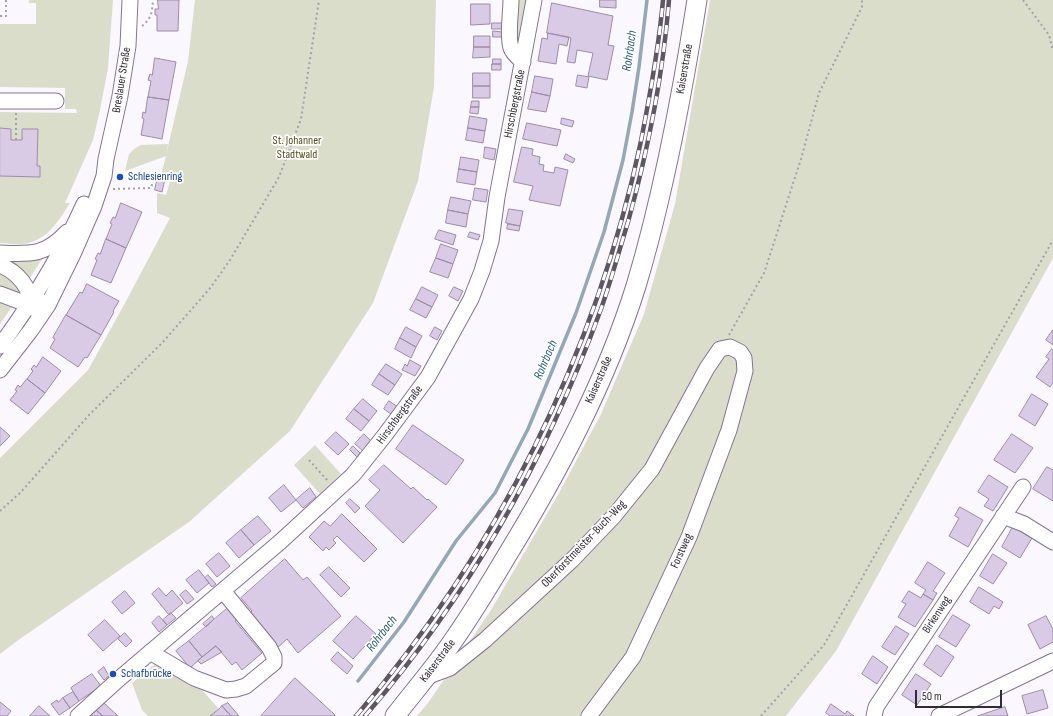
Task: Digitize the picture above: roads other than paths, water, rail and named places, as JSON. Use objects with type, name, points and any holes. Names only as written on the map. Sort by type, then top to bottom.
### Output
[{"type":"main road","name":"Kaiserstraße","points":[[395,716],[455,638],[534,512],[568,448],[606,368],[635,287],[659,202],[678,110],[697,0]]},
{"type":"street","name":"Breslauer Straße","points":[[0,370],[48,305],[94,206],[104,176],[106,158],[124,74],[128,46],[130,0]]},
{"type":"street","points":[[512,0],[510,37],[511,48],[517,57],[523,62]]},
{"type":"street","name":"Hirschbergstraße","points":[[78,716],[150,652],[223,591],[353,475],[428,377],[471,299],[482,271],[491,241],[497,197],[534,0]]},
{"type":"street","points":[[0,101],[56,101]]},
{"type":"street","name":"Breslauer Straße","points":[[0,346],[32,301],[61,251],[106,158]]},
{"type":"street","points":[[0,253],[25,254],[39,252],[53,246],[79,215]]},
{"type":"street","points":[[0,265],[10,269],[20,277],[27,288],[32,301]]},
{"type":"street","points":[[0,294],[24,303],[39,300],[56,290]]},
{"type":"street","name":"Breslauer Straße","points":[[22,342],[32,311],[32,301]]},
{"type":"street","name":"Oberforstmeister-Buch-Weg","points":[[426,677],[450,668],[485,640],[572,560],[614,516],[652,469],[707,368],[720,350],[730,347],[740,352],[744,358],[744,371]]},
{"type":"street","name":"Forstweg","points":[[589,716],[633,657],[689,537],[729,430],[744,371]]},
{"type":"street","name":"Birkenweg","points":[[874,716],[876,707],[1023,487]]},
{"type":"street","points":[[1003,516],[1024,524],[1053,542]]},
{"type":"street","points":[[150,652],[194,678],[226,690],[246,686],[274,664],[274,657],[269,647],[223,591]]},
{"type":"street","points":[[939,716],[1052,665]]},
{"type":"waterway","name":"Rohrbach","points":[[358,681],[404,622],[456,541],[495,493],[528,429],[576,313],[604,232],[623,160],[632,112],[647,0]]},
{"type":"railway","points":[[356,716],[407,653],[454,587],[496,518],[534,446],[568,373],[597,297],[622,220],[648,106],[657,53],[663,0]]},
{"type":"railway","points":[[365,716],[438,623],[471,574],[530,471],[580,364],[608,288],[628,222],[642,167],[659,84],[669,0]]},
{"type":"place","name":"Schlesienring","points":[[120,177]]},
{"type":"place","name":"Schafbrücke","points":[[113,674]]},
{"type":"park label","name":"St. Johanner Stadtwald","points":[[297,148]]}]
